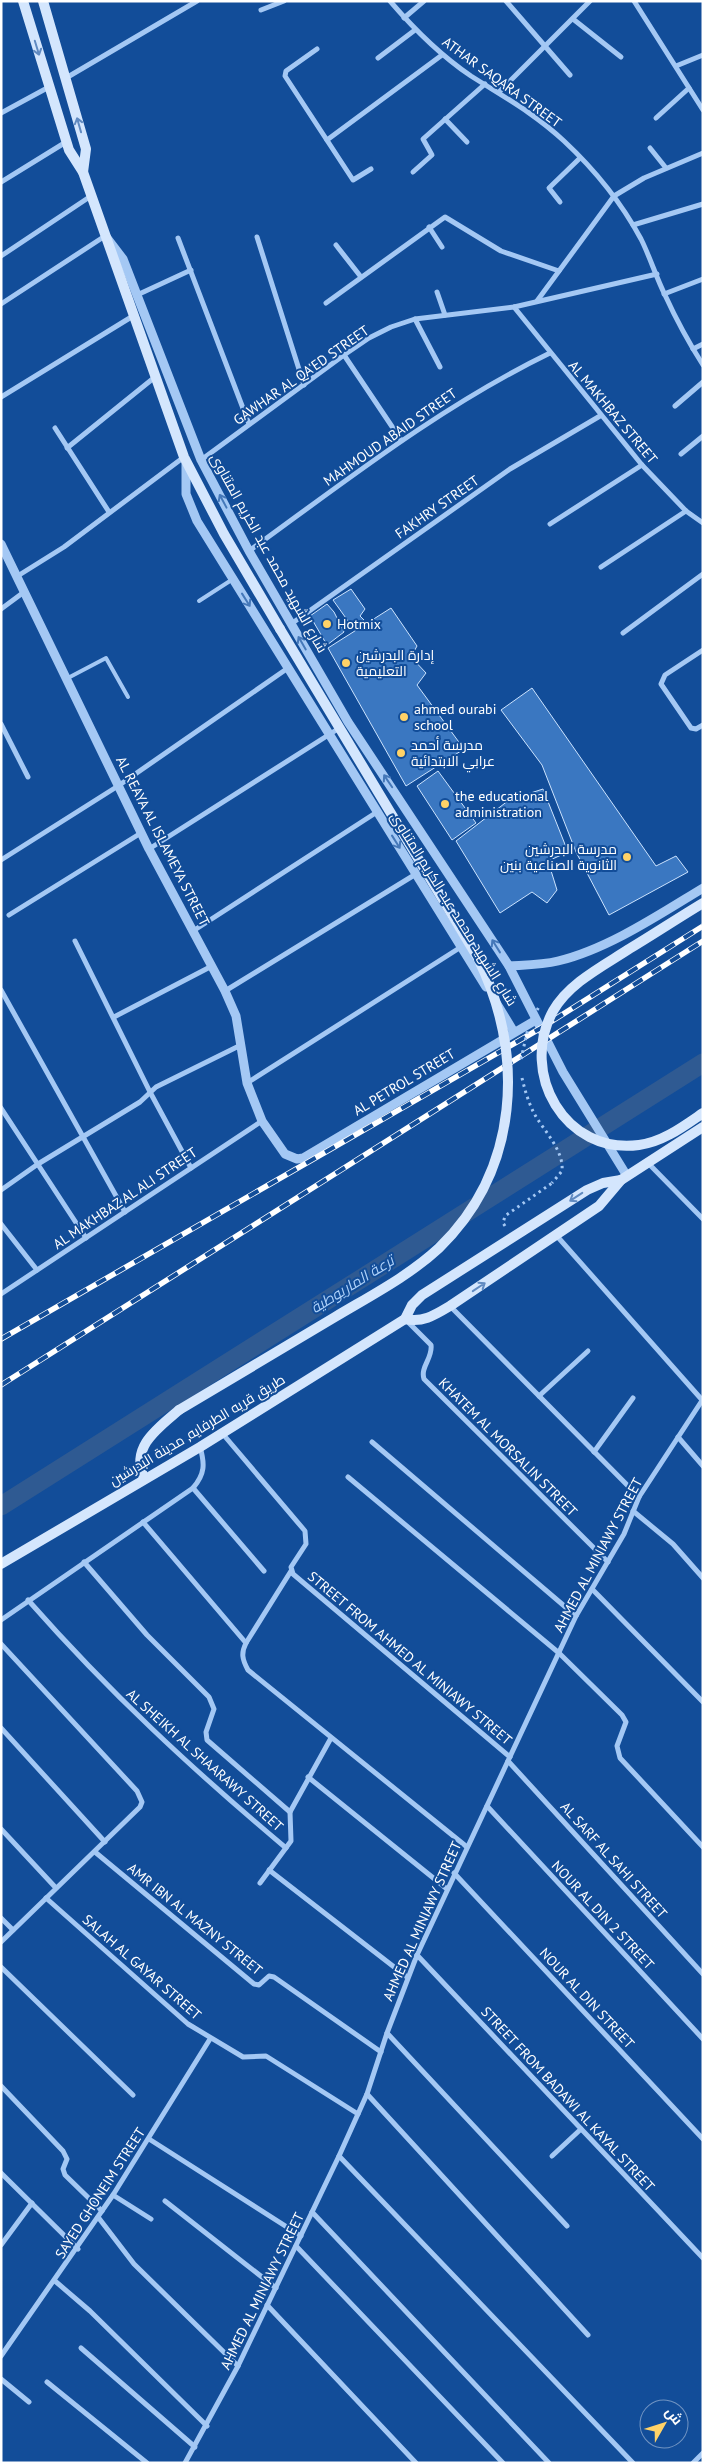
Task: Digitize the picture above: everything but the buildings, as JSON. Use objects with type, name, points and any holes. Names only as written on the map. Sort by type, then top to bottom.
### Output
[{"type":"main road","points":[[23,1],[67,142],[73,158],[83,172],[185,460],[224,534],[478,958],[490,984],[506,1042],[509,1068],[509,1098],[503,1133],[492,1171],[478,1196],[439,1247],[407,1273],[374,1294],[179,1410],[158,1428],[141,1452],[139,1466],[144,1478]]},
{"type":"main road","points":[[43,1],[86,149],[83,172]]},
{"type":"main road","points":[[703,903],[594,971],[572,989],[554,1009],[545,1027],[541,1047],[543,1076],[554,1104],[566,1120],[582,1132],[600,1141],[620,1145],[640,1145],[677,1130],[703,1113]]},
{"type":"main road","name":"طريق قريه الطرفايه, مدينة البدرشين","points":[[1,1564],[144,1478],[200,1447],[405,1318],[412,1306],[422,1295],[587,1190],[624,1178],[703,1127]]},
{"type":"main road","name":"طريق قريه الطرفايه, مدينة البدرشين","points":[[405,1318],[412,1320],[428,1319],[450,1306],[606,1201],[624,1178]]},
{"type":"street","points":[[65,78],[197,1]]},
{"type":"street","points":[[261,10],[284,1]]},
{"type":"street","name":"ATHAR SAQARA STREET","points":[[390,1],[415,30],[442,55],[534,116],[580,158],[614,196],[633,225],[657,274],[664,294],[703,365]]},
{"type":"street","points":[[404,18],[424,1]]},
{"type":"street","points":[[506,1],[544,48],[570,75]]},
{"type":"street","points":[[499,92],[590,1]]},
{"type":"street","points":[[634,1],[703,110]]},
{"type":"street","points":[[573,19],[621,57]]},
{"type":"street","points":[[378,58],[415,30]]},
{"type":"street","points":[[317,49],[284,75],[353,180],[371,169]]},
{"type":"street","points":[[327,140],[442,55]]},
{"type":"street","points":[[676,66],[703,55]]},
{"type":"street","points":[[412,172],[432,155],[423,139],[485,84]]},
{"type":"street","points":[[1,113],[49,87]]},
{"type":"street","points":[[656,118],[689,88]]},
{"type":"street","points":[[445,119],[467,142]]},
{"type":"street","points":[[1,182],[67,142]]},
{"type":"street","points":[[650,148],[666,168]]},
{"type":"street","points":[[537,301],[614,196],[666,168],[703,154]]},
{"type":"street","points":[[560,202],[549,188],[580,158]]},
{"type":"street","points":[[1,256],[91,196]]},
{"type":"street","points":[[633,225],[703,204]]},
{"type":"street","points":[[326,303],[444,217],[501,250],[559,271]]},
{"type":"street","points":[[429,227],[442,247]]},
{"type":"street","points":[[1,304],[105,236]]},
{"type":"street","name":"شارع الشهيد محمد عبد الكريم المتناوى","points":[[105,236],[123,259],[201,460],[249,551],[348,722],[508,966],[564,1072],[610,1149],[624,1178]]},
{"type":"street","points":[[257,236],[304,385]]},
{"type":"street","points":[[178,238],[249,424]]},
{"type":"street","points":[[336,245],[361,276]]},
{"type":"street","points":[[137,295],[191,270]]},
{"type":"street","name":"GAWHAR AL QA'ED STREET","points":[[201,460],[344,355],[384,330],[415,319],[514,307],[657,274]]},
{"type":"street","points":[[664,294],[703,279]]},
{"type":"street","points":[[437,292],[445,315]]},
{"type":"street","name":"AL MAKHBAZ STREET","points":[[514,307],[600,416],[642,465],[686,511],[703,523]]},
{"type":"street","points":[[1,397],[134,316]]},
{"type":"street","points":[[415,319],[440,367]]},
{"type":"street","points":[[693,349],[703,344]]},
{"type":"street","name":"MAHMOUD ABAID STREET","points":[[249,551],[401,440],[458,402],[550,353]]},
{"type":"street","points":[[344,355],[401,440]]},
{"type":"street","points":[[68,448],[155,377]]},
{"type":"street","points":[[675,406],[703,382]]},
{"type":"street","name":"FAKHRY STREET","points":[[291,624],[510,469],[600,416]]},
{"type":"street","points":[[54,428],[110,512]]},
{"type":"street","points":[[681,454],[703,436]]},
{"type":"street","points":[[16,577],[64,547],[110,512],[185,460]]},
{"type":"street","name":"شارع الشهيد محمد عبد الكريم المتناوى","points":[[185,460],[186,494],[197,521],[514,1032]]},
{"type":"street","points":[[550,524],[642,465]]},
{"type":"street","points":[[601,567],[686,511]]},
{"type":"street","name":"AL REAYA AL ISLAMEYA STREET","points":[[1,544],[141,833],[225,991],[236,1016],[247,1083],[262,1121],[285,1154]]},
{"type":"street","points":[[623,633],[703,574]]},
{"type":"street","points":[[1,610],[24,592]]},
{"type":"street","points":[[703,650],[665,675],[661,684],[691,728],[696,729],[703,725]]},
{"type":"street","points":[[1,860],[118,786],[289,668]]},
{"type":"street","points":[[149,848],[348,722]]},
{"type":"street","points":[[1,724],[28,777]]},
{"type":"street","points":[[193,931],[377,812]]},
{"type":"street","points":[[9,915],[141,833]]},
{"type":"street","points":[[225,991],[416,874]]},
{"type":"street","points":[[508,966],[557,961],[578,955],[599,946],[703,888]]},
{"type":"street","points":[[75,941],[150,1092],[191,1168]]},
{"type":"street","points":[[247,1083],[461,947]]},
{"type":"street","points":[[114,1017],[212,966]]},
{"type":"street","points":[[1,990],[125,1212]]},
{"type":"street","name":"AL PETROL STREET","points":[[285,1154],[296,1159],[303,1158],[536,1020]]},
{"type":"street","points":[[1,1190],[82,1136],[140,1102],[150,1092],[242,1045]]},
{"type":"street","points":[[1,1108],[86,1238]]},
{"type":"street","name":"AL MAKHBAZ AL ALI STREET","points":[[1,1294],[262,1121]]},
{"type":"street","points":[[648,1163],[703,1219]]},
{"type":"street","points":[[1,1224],[37,1270]]},
{"type":"street","points":[[556,1235],[703,1400]]},
{"type":"street","points":[[450,1306],[639,1497]]},
{"type":"street","name":"KHATEM AL MORSALIN STREET","points":[[405,1318],[430,1345],[431,1354],[423,1371],[424,1380],[608,1562]]},
{"type":"street","points":[[539,1396],[588,1351]]},
{"type":"street","points":[[594,1452],[633,1398]]},
{"type":"street","name":"AHMED AL MINIAWY STREET","points":[[185,2463],[207,2426],[238,2366],[339,2156],[367,2094],[407,1977],[454,1873],[576,1616],[624,1534],[639,1497],[703,1400]]},
{"type":"street","name":"STREET FROM AHMED AL MINIAWY STREET","points":[[222,1433],[305,1531],[306,1544],[291,1571],[295,1577],[509,1759]]},
{"type":"street","points":[[678,1437],[703,1466]]},
{"type":"street","points":[[372,1442],[576,1616]]},
{"type":"street","points":[[1,1620],[193,1488],[203,1474],[205,1462],[200,1447]]},
{"type":"street","points":[[348,1477],[559,1652],[625,1718],[625,1727],[617,1746],[620,1758],[703,1847]]},
{"type":"street","points":[[193,1488],[264,1571]]},
{"type":"street","points":[[633,1511],[673,1544],[703,1578]]},
{"type":"street","points":[[143,1522],[246,1642]]},
{"type":"street","points":[[84,1562],[147,1635],[209,1697],[214,1709],[206,1732],[206,1740],[290,1812]]},
{"type":"street","points":[[291,1571],[246,1642],[242,1652],[243,1661],[248,1670],[467,1847]]},
{"type":"street","points":[[592,1588],[703,1702]]},
{"type":"street","name":"AL SHEIKH AL SHAARAWY STREET","points":[[28,1600],[72,1650],[165,1744],[286,1848]]},
{"type":"street","points":[[1,1644],[138,1791],[142,1802],[140,1807],[95,1852],[1,1942]]},
{"type":"street","points":[[1,1728],[105,1842]]},
{"type":"street","points":[[260,1883],[291,1841],[290,1812],[331,1738]]},
{"type":"street","name":"AL SARF AL SAHI STREET","points":[[509,1759],[703,1974]]},
{"type":"street","points":[[308,1777],[447,1888]]},
{"type":"street","name":"NOUR AL DIN 2 STREET","points":[[487,1806],[703,2039]]},
{"type":"street","points":[[1,1829],[56,1888]]},
{"type":"street","name":"AMR IBN AL MAZNY STREET","points":[[95,1852],[254,1984],[260,1985],[269,1976],[274,1977],[381,2052]]},
{"type":"street","points":[[269,1870],[407,1977]]},
{"type":"street","name":"NOUR AL DIN STREET","points":[[454,1873],[703,2139]]},
{"type":"street","name":"SALAH AL GAYAR STREET","points":[[46,1898],[164,2004],[210,2039],[243,2057],[266,2056],[358,2114]]},
{"type":"street","points":[[1,1918],[13,1930]]},
{"type":"street","name":"STREET FROM BADAWI AL KAYAL STREET","points":[[417,1955],[703,2258]]},
{"type":"street","points":[[1,1967],[133,2096]]},
{"type":"street","points":[[387,2033],[567,2226]]},
{"type":"street","name":"SAYED GHONEIM STREET","points":[[1,2356],[55,2282],[114,2195],[210,2039]]},
{"type":"street","points":[[1,2086],[63,2150],[67,2159],[63,2169],[65,2175],[102,2211]]},
{"type":"street","points":[[367,2094],[588,2335]]},
{"type":"street","points":[[552,2156],[581,2129]]},
{"type":"street","points":[[149,2139],[301,2236]]},
{"type":"street","points":[[339,2156],[633,2463]]},
{"type":"street","points":[[1,2173],[78,2249]]},
{"type":"street","points":[[114,2195],[151,2219]]},
{"type":"street","points":[[166,2201],[276,2288]]},
{"type":"street","points":[[1,2245],[3,2237],[32,2203]]},
{"type":"street","points":[[312,2212],[549,2463]]},
{"type":"street","points":[[98,2217],[134,2264],[238,2366]]},
{"type":"street","points":[[296,2246],[504,2463]]},
{"type":"street","points":[[55,2282],[90,2311],[207,2426]]},
{"type":"street","points":[[267,2305],[416,2463]]},
{"type":"street","points":[[81,2348],[195,2447]]},
{"type":"street","points":[[1,2379],[30,2402]]},
{"type":"street","points":[[47,2382],[147,2463]]},
{"type":"street","points":[[693,2463],[703,2453]]},
{"type":"lane","points":[[199,601],[233,579]]},
{"type":"lane","points":[[66,679],[106,658],[128,697]]},
{"type":"path","points":[[513,1237],[502,1223],[502,1219],[552,1183]]},
{"type":"waterway","name":"ترعة الماريوطية","points":[[1,1506],[703,1063]]},
{"type":"railway","points":[[1,1339],[541,1028],[703,926]]},
{"type":"railway","points":[[1,1385],[703,941]]},
{"type":"place","name":"Hotmix","points":[[327,624]]},
{"type":"place","name":"إدارة البدرشين التعليمية","points":[[346,663]]},
{"type":"place","name":"ahmed ourabi school","points":[[404,717]]},
{"type":"place","name":"مدرسة أحمد عرابي الابتدائية","points":[[401,753]]},
{"type":"place","name":"the educational administration","points":[[445,804]]},
{"type":"place","name":"مدرسة البدرشين الثانوية الصناعية بنين","points":[[627,857]]}]
